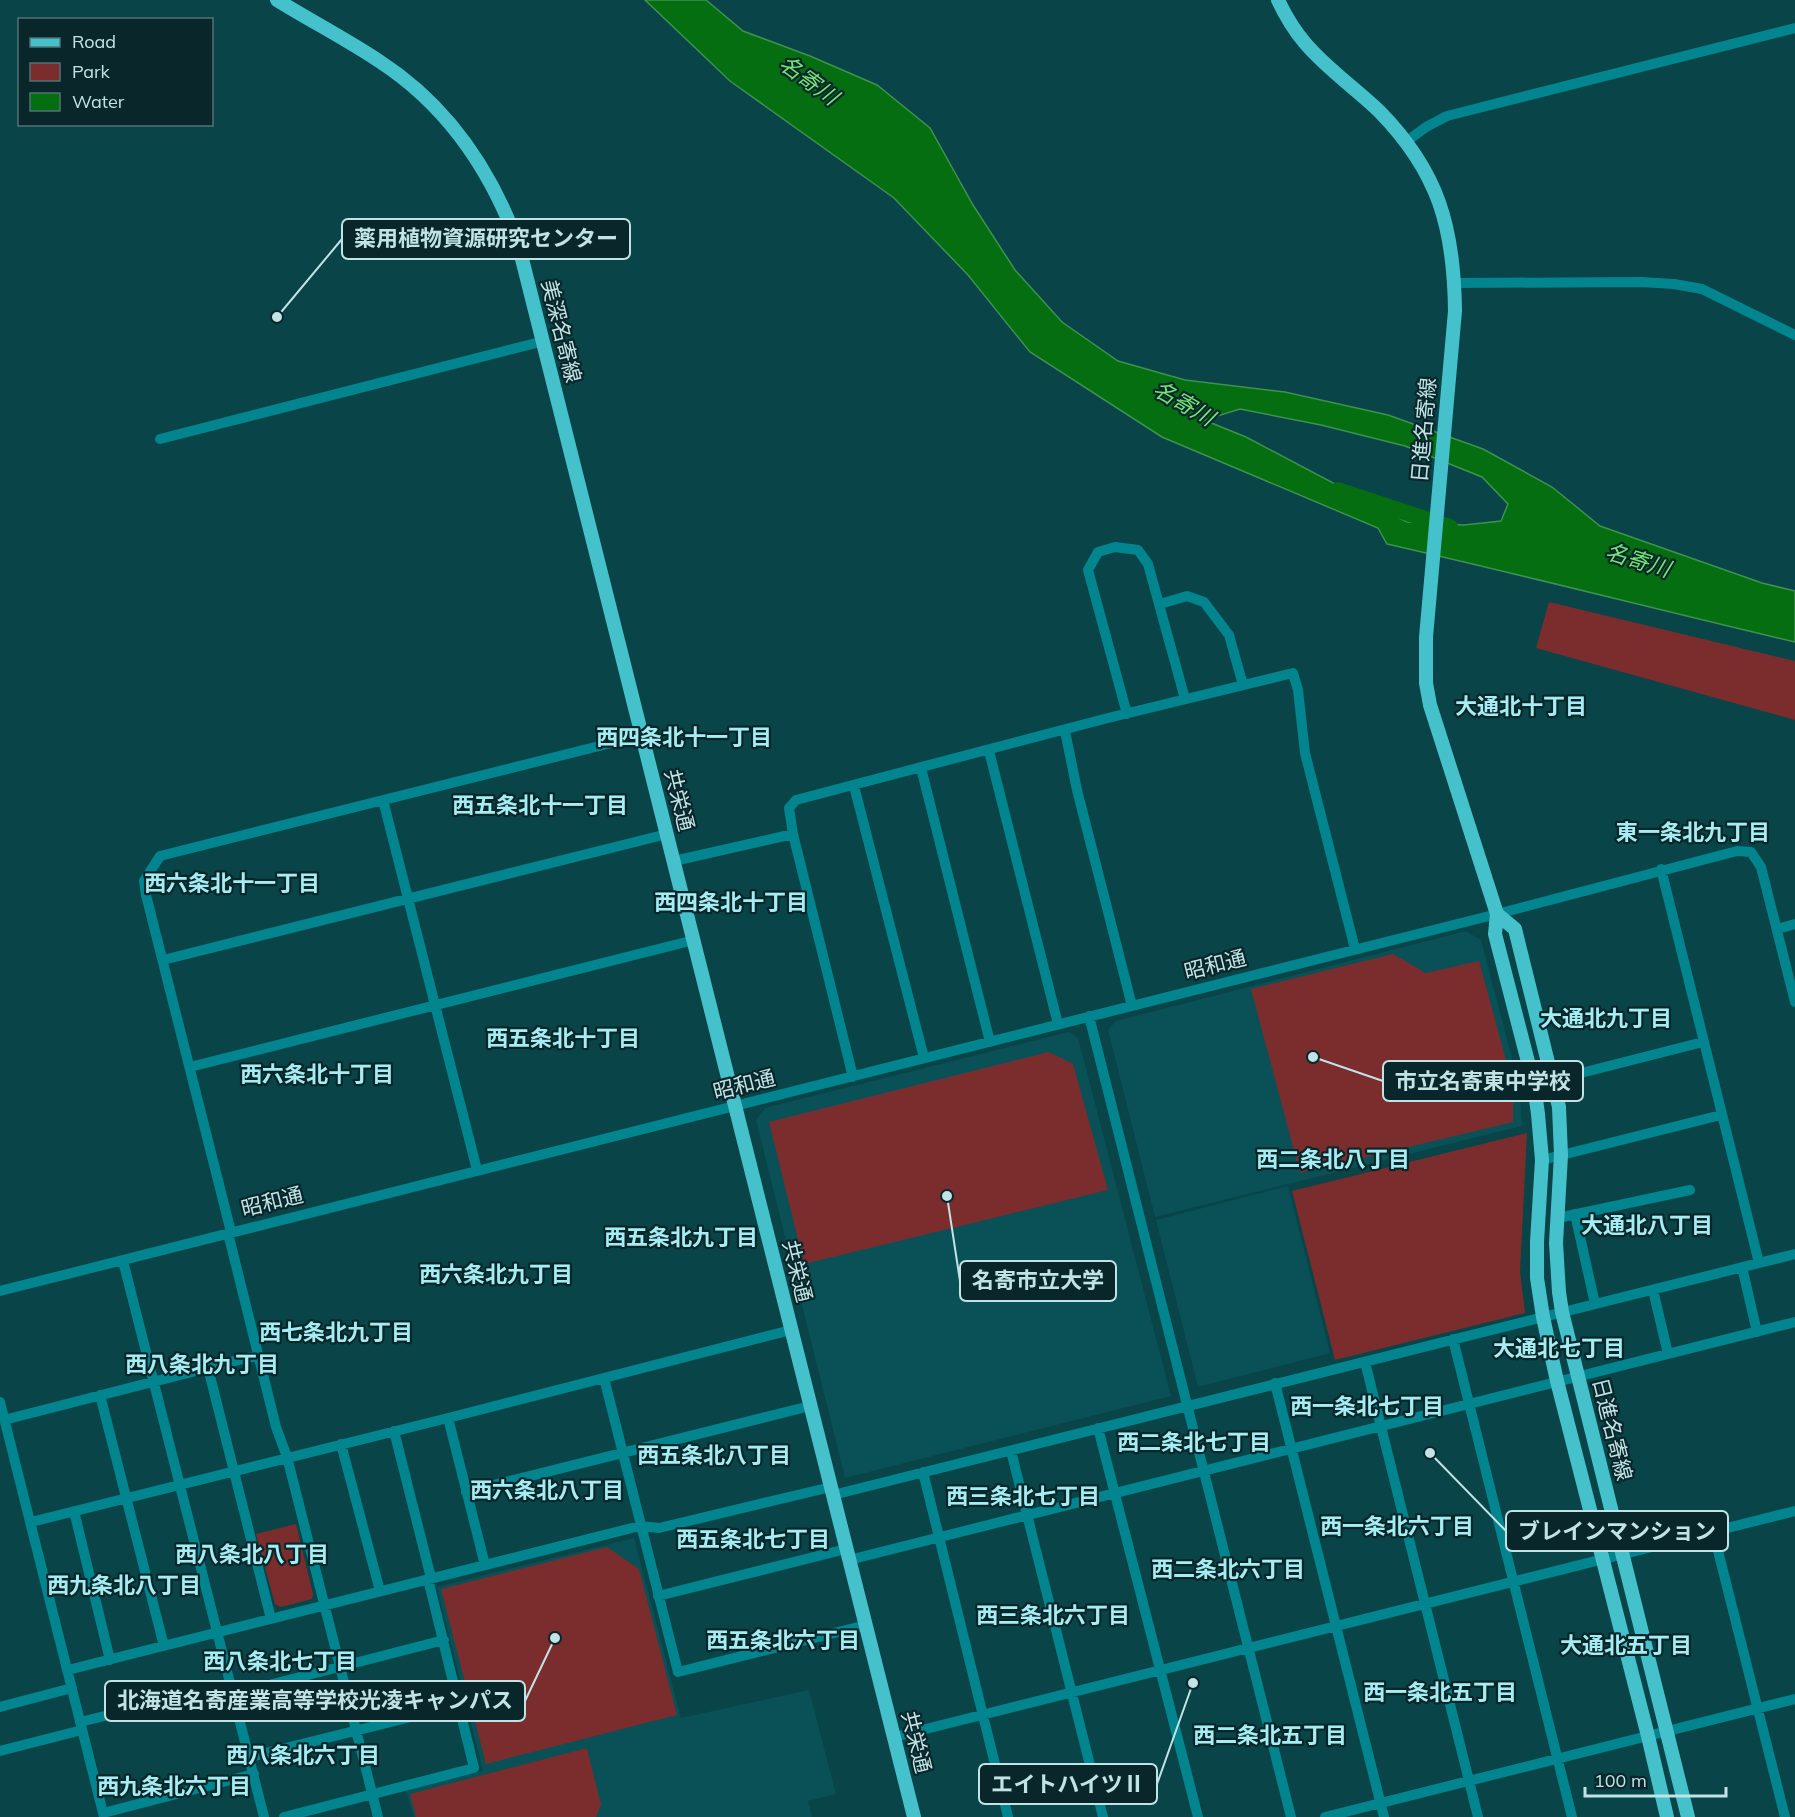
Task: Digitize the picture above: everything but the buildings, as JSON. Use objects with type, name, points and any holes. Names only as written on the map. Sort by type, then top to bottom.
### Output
[{"type":"main road","name":"美深名寄線","points":[[278,0],[366,52],[401,76],[438,111],[470,149],[494,187],[519,247],[643,735]]},
{"type":"main road","name":"日進名寄線","points":[[1278,0],[1287,18],[1305,43],[1379,111],[1407,141],[1425,170],[1443,213],[1451,244],[1455,311],[1425,637],[1426,683],[1430,705],[1497,914],[1495,934],[1534,1085],[1542,1160],[1537,1242],[1538,1286],[1543,1317],[1557,1382],[1667,1817]]},
{"type":"main road","name":"共栄通","points":[[643,735],[914,1817]]},
{"type":"main road","name":"日進名寄線","points":[[1497,914],[1515,930],[1559,1107],[1561,1155],[1556,1243],[1562,1312],[1688,1817]]},
{"type":"street","points":[[1407,141],[1426,127],[1447,116],[1795,28]]},
{"type":"street","points":[[1455,284],[1641,282],[1674,284],[1702,289],[1795,335]]},
{"type":"street","points":[[160,439],[544,341]]},
{"type":"street","points":[[1127,714],[1088,570],[1098,552],[1115,547],[1138,550],[1148,564],[1185,699]]},
{"type":"street","points":[[1160,604],[1187,596],[1204,602],[1229,635],[1243,685]]},
{"type":"street","points":[[853,1077],[794,834],[789,808],[796,800],[1185,699],[1293,673],[1298,690],[1305,753],[1355,949]]},
{"type":"street","points":[[1065,731],[1132,1006]]},
{"type":"street","points":[[378,1817],[287,1457],[276,1427],[258,1355],[144,881],[160,856],[643,735]]},
{"type":"street","points":[[989,751],[1058,1024]]},
{"type":"street","points":[[921,768],[990,1042]]},
{"type":"street","points":[[854,786],[924,1059]]},
{"type":"street","points":[[383,800],[477,1170]]},
{"type":"street","points":[[163,960],[667,834]]},
{"type":"street","points":[[674,861],[794,834]]},
{"type":"street","name":"昭和通","points":[[0,1291],[1497,914],[1737,850],[1751,852],[1757,857],[1761,867],[1795,1002]]},
{"type":"street","points":[[1661,870],[1759,1263]]},
{"type":"street","points":[[1777,929],[1795,924]]},
{"type":"street","points":[[190,1067],[694,940]]},
{"type":"street","points":[[1089,1016],[1290,1817]]},
{"type":"street","points":[[1534,1085],[1703,1042]]},
{"type":"street","points":[[1542,1160],[1722,1115]]},
{"type":"street","points":[[1558,1218],[1690,1190]]},
{"type":"street","points":[[1575,1214],[1595,1304]]},
{"type":"street","points":[[68,1670],[640,1526],[659,1528],[1011,1451],[1795,1254]]},
{"type":"street","points":[[123,1261],[264,1817]]},
{"type":"street","points":[[1742,1267],[1757,1332]]},
{"type":"street","points":[[1653,1290],[1668,1354]]},
{"type":"street","points":[[658,1596],[940,1537],[1795,1322]]},
{"type":"street","points":[[31,1522],[791,1330]]},
{"type":"street","points":[[1453,1339],[1572,1817]]},
{"type":"street","points":[[4,1420],[258,1355]]},
{"type":"street","points":[[1365,1362],[1478,1817]]},
{"type":"street","points":[[208,1368],[271,1619]]},
{"type":"street","points":[[604,1378],[678,1672],[866,1625]]},
{"type":"street","points":[[1275,1383],[1384,1817]]},
{"type":"street","points":[[100,1395],[164,1646]]},
{"type":"street","points":[[0,1402],[103,1815],[254,1774]]},
{"type":"street","points":[[466,1492],[810,1406]]},
{"type":"street","points":[[448,1418],[485,1565]]},
{"type":"street","points":[[1098,1428],[1198,1817]]},
{"type":"street","points":[[284,1817],[474,1768],[394,1431]]},
{"type":"street","points":[[341,1444],[380,1591]]},
{"type":"street","points":[[1011,1451],[1103,1817]]},
{"type":"street","points":[[923,1472],[1008,1817]]},
{"type":"street","points":[[74,1511],[110,1659]]},
{"type":"street","points":[[894,1737],[1795,1511]]},
{"type":"street","points":[[1713,1531],[1785,1817]]},
{"type":"street","points":[[0,1751],[81,1726],[340,1667],[444,1640]]},
{"type":"street","points":[[0,1707],[72,1688]]},
{"type":"street","points":[[1325,1817],[1795,1699]]},
{"type":"street","points":[[250,1757],[459,1705]]},
{"type":"shaded area","points":[[1466,931],[1481,940],[1519,1085],[1522,1126],[1155,1217],[1108,1030],[1116,1021]]},
{"type":"shaded area","points":[[1069,1032],[1078,1038],[1171,1396],[845,1478],[756,1120],[765,1108]]},
{"type":"shaded area","points":[[1288,1186],[1330,1353],[1198,1387],[1156,1220]]},
{"type":"shaded area","points":[[634,1538],[681,1718],[809,1690],[836,1794],[808,1801],[812,1817],[414,1817],[406,1790],[483,1771],[437,1587]]},
{"type":"green space","points":[[1549,602],[1795,661],[1795,720],[1536,648]]},
{"type":"green space","points":[[1393,954],[1426,973],[1479,961],[1513,1086],[1513,1122],[1300,1173],[1251,989]]},
{"type":"green space","points":[[1049,1052],[1073,1064],[1108,1190],[804,1264],[769,1122]]},
{"type":"green space","points":[[1527,1133],[1520,1271],[1525,1313],[1335,1360],[1292,1191]]},
{"type":"green space","points":[[296,1524],[313,1594],[312,1599],[281,1607],[275,1604],[256,1534]]},
{"type":"green space","points":[[607,1547],[639,1569],[677,1715],[486,1764],[441,1589]]},
{"type":"green space","points":[[587,1748],[601,1805],[596,1817],[416,1817],[410,1794]]},
{"type":"water","points":[[645,0],[706,0],[743,31],[810,56],[877,85],[930,128],[973,205],[1015,270],[1062,322],[1118,361],[1185,380],[1285,392],[1388,415],[1483,449],[1552,487],[1600,526],[1762,583],[1795,591],[1795,642],[1387,544],[1378,528],[1162,437],[1030,352],[968,275],[894,198],[730,81]],"holes":[[[1240,409],[1321,425],[1405,446],[1482,477],[1508,504],[1501,521],[1464,525],[1407,522],[1246,437],[1204,420]]]},
{"type":"waterway","name":"名寄川","points":[[1338,490],[1450,527]]},
{"type":"place","name":"薬用植物資源研究センター","points":[[277,317]]},
{"type":"place","name":"市立名寄東中学校","points":[[1313,1057]]},
{"type":"place","name":"名寄市立大学","points":[[947,1196]]},
{"type":"place","name":"ブレインマンション","points":[[1430,1453]]},
{"type":"place","name":"北海道名寄産業高等学校光凌キャンパス","points":[[555,1638]]},
{"type":"place","name":"エイトハイツⅡ","points":[[1193,1683]]},
{"type":"district","name":"大通北十丁目","points":[[1521,706]]},
{"type":"district","name":"西四条北十一丁目","points":[[684,737]]},
{"type":"district","name":"西五条北十一丁目","points":[[540,805]]},
{"type":"district","name":"東一条北九丁目","points":[[1693,832]]},
{"type":"district","name":"西六条北十一丁目","points":[[232,883]]},
{"type":"district","name":"西四条北十丁目","points":[[731,902]]},
{"type":"district","name":"大通北九丁目","points":[[1606,1018]]},
{"type":"district","name":"西五条北十丁目","points":[[563,1038]]},
{"type":"district","name":"西六条北十丁目","points":[[317,1074]]},
{"type":"district","name":"西二条北八丁目","points":[[1333,1159]]},
{"type":"district","name":"大通北八丁目","points":[[1647,1225]]},
{"type":"district","name":"西五条北九丁目","points":[[681,1237]]},
{"type":"district","name":"西六条北九丁目","points":[[496,1274]]},
{"type":"district","name":"西七条北九丁目","points":[[336,1332]]},
{"type":"district","name":"大通北七丁目","points":[[1559,1348]]},
{"type":"district","name":"西八条北九丁目","points":[[202,1364]]},
{"type":"district","name":"西一条北七丁目","points":[[1367,1406]]},
{"type":"district","name":"西二条北七丁目","points":[[1194,1442]]},
{"type":"district","name":"西五条北八丁目","points":[[714,1455]]},
{"type":"district","name":"西六条北八丁目","points":[[547,1490]]},
{"type":"district","name":"西三条北七丁目","points":[[1023,1496]]},
{"type":"district","name":"西一条北六丁目","points":[[1397,1526]]},
{"type":"district","name":"西五条北七丁目","points":[[753,1539]]},
{"type":"district","name":"西八条北八丁目","points":[[252,1554]]},
{"type":"district","name":"西二条北六丁目","points":[[1228,1569]]},
{"type":"district","name":"西九条北八丁目","points":[[124,1585]]},
{"type":"district","name":"西三条北六丁目","points":[[1053,1615]]},
{"type":"district","name":"西五条北六丁目","points":[[783,1640]]},
{"type":"district","name":"大通北五丁目","points":[[1626,1645]]},
{"type":"district","name":"西八条北七丁目","points":[[280,1661]]},
{"type":"district","name":"西一条北五丁目","points":[[1440,1692]]},
{"type":"district","name":"西二条北五丁目","points":[[1270,1735]]},
{"type":"district","name":"西八条北六丁目","points":[[303,1755]]},
{"type":"district","name":"西九条北六丁目","points":[[174,1786]]}]
